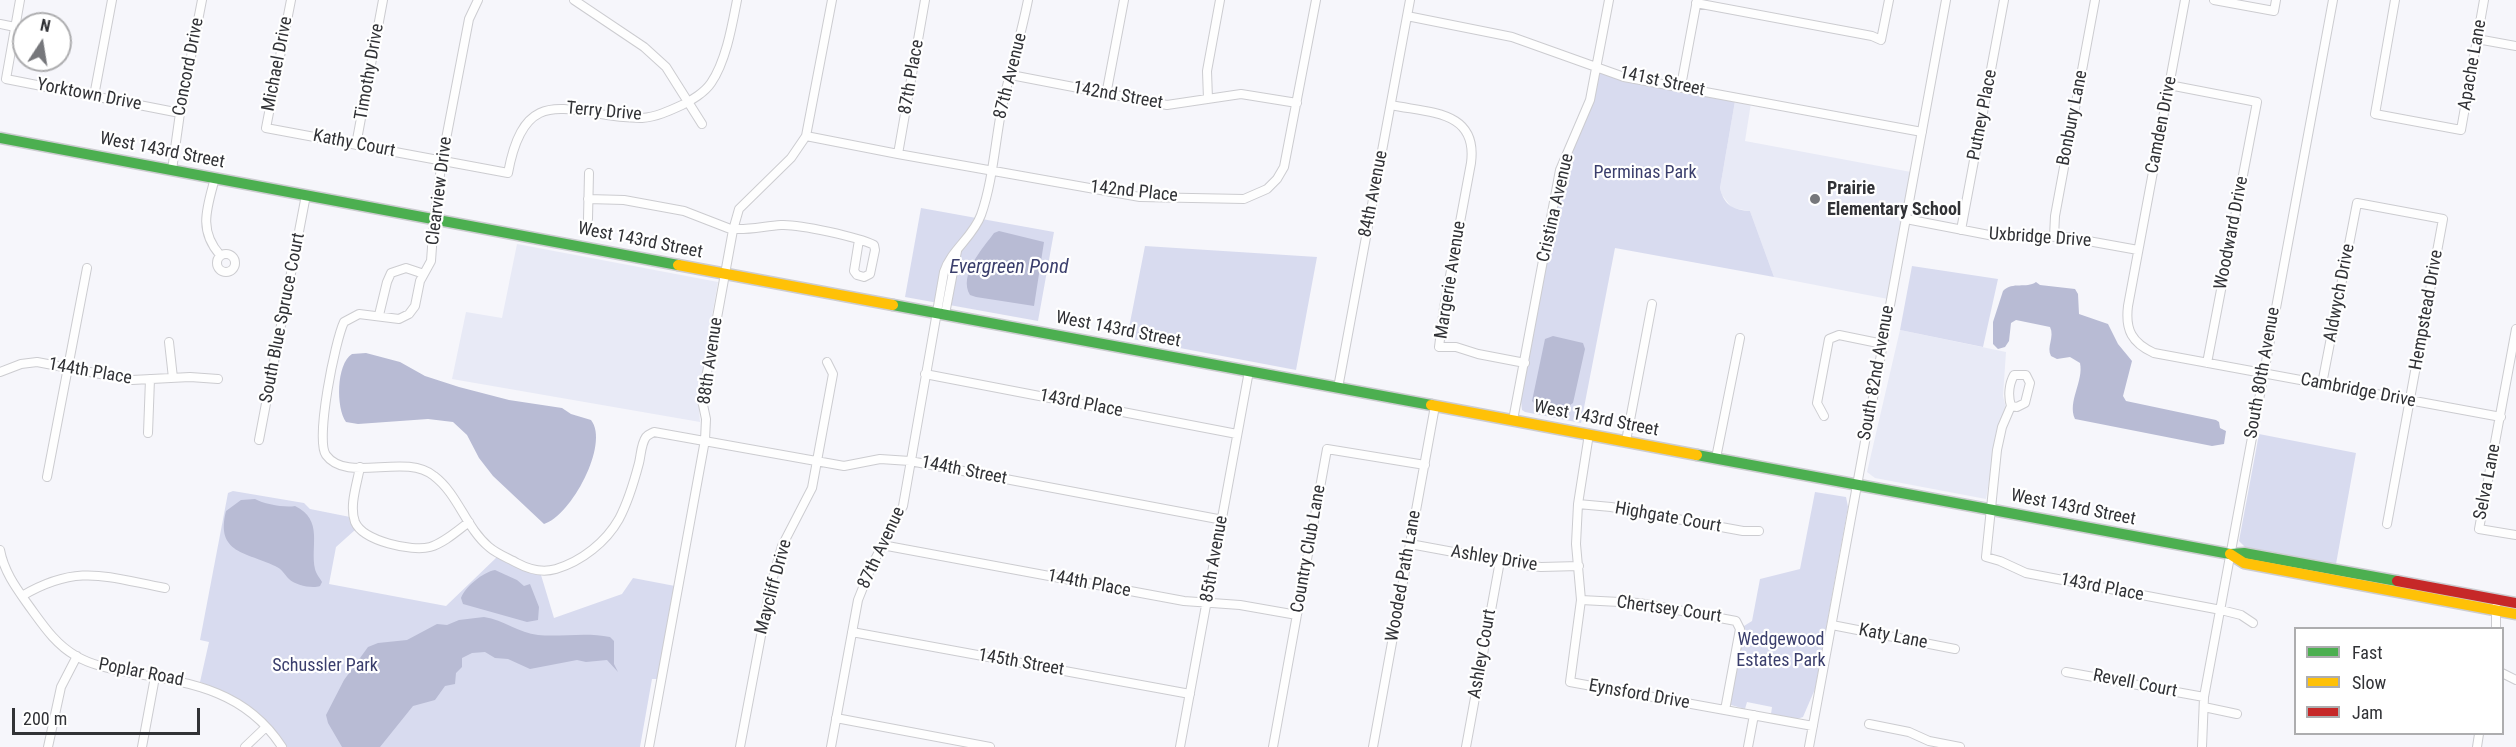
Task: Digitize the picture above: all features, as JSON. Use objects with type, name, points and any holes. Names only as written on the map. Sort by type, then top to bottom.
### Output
[{"type":"main road","name":"West 143rd Street","points":[[0,138],[2230,554],[2244,563],[2496,605],[2516,614]]},
{"type":"main road","name":"West 143rd Street","points":[[2496,605],[2516,603]]},
{"type":"street","points":[[94,96],[112,0]]},
{"type":"street","name":"Concord Drive","points":[[172,170],[180,113],[202,0]]},
{"type":"street","name":"Michael Drive","points":[[266,128],[291,0]]},
{"type":"street","name":"Timothy Drive","points":[[356,145],[383,0]]},
{"type":"street","name":"Clearview Drive","points":[[478,0],[469,19],[442,160],[431,261],[424,274],[415,306],[409,314],[399,319],[365,313],[353,315],[341,328],[322,430],[322,447],[327,457],[341,466],[410,466],[428,471],[447,489],[489,547],[530,569],[544,571],[558,568],[596,547],[608,536],[627,500],[647,436],[657,432],[705,440]]},
{"type":"street","points":[[574,0],[644,47],[666,67],[702,124]]},
{"type":"street","name":"Terry Drive","points":[[442,160],[508,173],[512,150],[519,133],[529,119],[543,112],[561,107],[612,116],[645,118],[664,113],[688,102],[711,84],[729,39],[737,0]]},
{"type":"street","name":"88th Avenue","points":[[649,747],[705,440],[702,400],[734,229],[739,209],[791,158],[806,135],[831,0]]},
{"type":"street","name":"87th Place","points":[[898,154],[925,0]]},
{"type":"street","name":"87th Avenue","points":[[831,747],[858,600],[882,545],[903,506],[925,374],[940,313],[947,263],[981,216],[1002,108],[1028,0]]},
{"type":"street","points":[[1106,94],[1124,0]]},
{"type":"street","points":[[1208,99],[1207,71],[1220,0]]},
{"type":"street","name":"142nd Place","points":[[806,135],[898,154],[1140,197],[1244,199],[1267,189],[1282,172],[1316,0]]},
{"type":"street","name":"84th Avenue","points":[[1338,388],[1410,0]]},
{"type":"street","name":"Cristina Avenue","points":[[1513,420],[1560,170],[1590,100],[1609,0]]},
{"type":"street","points":[[1681,86],[1696,1],[1872,36],[1881,40],[1889,0]]},
{"type":"street","name":"South 82nd Avenue","points":[[1809,747],[1947,0]]},
{"type":"street","name":"Putney Place","points":[[1961,230],[2004,0]]},
{"type":"street","name":"Bonbury Lane","points":[[2054,237],[2055,216],[2095,0]]},
{"type":"street","name":"Camden Drive","points":[[2138,249],[2185,0]]},
{"type":"street","points":[[2214,0],[2274,11],[2276,0]]},
{"type":"street","name":"South 80th Avenue","points":[[2202,747],[2204,697],[2333,0]]},
{"type":"street","name":"Apache Lane","points":[[2395,0],[2375,114],[2461,130],[2484,0]]},
{"type":"street","name":"141st Street","points":[[1407,16],[1512,37],[1624,77],[1922,132]]},
{"type":"street","points":[[2477,39],[2516,46]]},
{"type":"street","name":"Yorktown Drive","points":[[12,44],[6,79],[180,113]]},
{"type":"street","name":"142nd Street","points":[[1011,75],[1167,105],[1246,94],[1297,103]]},
{"type":"street","name":"Woodward Drive","points":[[2169,85],[2258,102],[2207,363]]},
{"type":"street","name":"Margerie Avenue","points":[[1390,105],[1446,117],[1467,130],[1471,139],[1472,155],[1439,347],[1456,347],[1524,363]]},
{"type":"street","name":"Kathy Court","points":[[266,128],[442,160]]},
{"type":"street","points":[[588,219],[589,173]]},
{"type":"street","points":[[215,178],[207,210],[206,233],[210,243],[220,255]]},
{"type":"street","name":"South Blue Spruce Court","points":[[259,440],[306,195]]},
{"type":"street","points":[[588,199],[624,200],[684,211],[734,229],[749,230],[787,226],[859,240],[873,245],[875,250],[870,274],[864,277],[857,275],[854,271],[859,240]]},
{"type":"street","name":"Aldwych Drive","points":[[2322,384],[2357,203],[2443,219]]},
{"type":"street","name":"Uxbridge Drive","points":[[1906,219],[1994,236],[2082,238],[2138,249]]},
{"type":"street","name":"Hempstead Drive","points":[[2387,524],[2443,219]]},
{"type":"street","name":"Cambridge Drive","points":[[2138,249],[2127,315],[2130,335],[2142,348],[2154,353],[2501,417]]},
{"type":"street","points":[[46,477],[87,268]]},
{"type":"street","points":[[379,315],[391,273],[406,268],[424,274]]},
{"type":"street","points":[[1626,441],[1652,304]]},
{"type":"street","name":"Selva Lane","points":[[2516,329],[2480,529],[2516,535]]},
{"type":"street","points":[[1824,416],[1817,403],[1829,339],[1839,335],[1883,344]]},
{"type":"street","points":[[1716,458],[1740,338]]},
{"type":"street","points":[[169,342],[173,378]]},
{"type":"street","name":"144th Place","points":[[0,372],[28,362],[122,379],[218,379]]},
{"type":"street","name":"Maycliff Drive","points":[[740,747],[770,588],[782,546],[812,488],[818,463],[833,375],[827,362]]},
{"type":"street","name":"85th Avenue","points":[[1180,747],[1249,371]]},
{"type":"street","name":"143rd Place","points":[[925,374],[1237,434]]},
{"type":"street","points":[[1991,510],[1997,450],[2002,427],[2011,406],[2008,399],[2011,380],[2014,375],[2026,375],[2030,383],[2025,403],[2017,407],[2011,406]]},
{"type":"street","points":[[148,433],[150,379]]},
{"type":"street","name":"Wooded Path Lane","points":[[1373,747],[1435,406]]},
{"type":"street","name":"Eynsford Drive","points":[[1589,435],[1578,504],[1576,544],[1581,600],[1570,682],[1813,726]]},
{"type":"street","name":"144th Street","points":[[705,440],[818,463],[844,466],[880,459],[910,461],[1223,520]]},
{"type":"street","name":"Country Club Lane","points":[[1273,747],[1327,449],[1425,465]]},
{"type":"street","points":[[360,467],[353,506],[356,522],[363,533],[376,541],[419,548],[431,547],[469,522]]},
{"type":"street","name":"Highgate Court","points":[[1578,504],[1611,507],[1743,531],[1759,531]]},
{"type":"street","name":"143rd Place","points":[[1991,510],[1986,557],[2026,573],[2221,610],[2241,615],[2253,623]]},
{"type":"street","name":"Ashley Drive","points":[[1410,544],[1540,567],[1579,566]]},
{"type":"street","name":"144th Place","points":[[882,545],[1184,602],[1207,602],[1297,615]]},
{"type":"street","name":"Poplar Road","points":[[0,550],[6,571],[22,596],[54,640],[76,657],[101,667],[188,683],[218,692],[254,715],[282,747]]},
{"type":"street","name":"Ashley Court","points":[[1466,747],[1500,561]]},
{"type":"street","points":[[22,596],[56,579],[80,575],[105,576],[165,588]]},
{"type":"street","name":"Chertsey Court","points":[[1581,600],[1639,603],[1736,621],[1739,630],[1725,710]]},
{"type":"street","points":[[2496,605],[2496,627]]},
{"type":"street","name":"Katy Lane","points":[[1832,625],[1955,649]]},
{"type":"street","name":"145th Street","points":[[852,632],[1190,694]]},
{"type":"street","points":[[48,747],[61,687],[76,657]]},
{"type":"street","name":"Revell Court","points":[[2067,672],[2204,697]]},
{"type":"street","points":[[142,747],[155,677]]},
{"type":"street","points":[[2204,708],[2237,714]]},
{"type":"street","points":[[1748,747],[1754,715]]},
{"type":"street","points":[[836,718],[990,747]]},
{"type":"street","points":[[1869,724],[1909,732],[1929,741],[1960,747]]},
{"type":"street","points":[[245,747],[266,727]]},
{"type":"shaded area","name":"Prairie Elementary School","points":[[1735,101],[1751,103],[1745,141],[1911,172],[1888,299],[1774,277],[1750,211],[1732,208],[1722,195],[1720,188]]},
{"type":"shaded area","points":[[517,244],[718,282],[698,395],[700,422],[452,379],[466,312],[502,318]]},
{"type":"shaded area","points":[[1900,330],[2006,352],[2003,396],[2006,408],[1999,423],[1986,499],[1875,478],[1867,472]]},
{"type":"green space","name":"Perminas Park","points":[[1600,72],[1735,101],[1720,188],[1724,199],[1730,206],[1750,211],[1774,277],[1615,248],[1581,423],[1525,412],[1522,410],[1521,401],[1563,171]]},
{"type":"green space","points":[[921,208],[1054,232],[1038,321],[905,297]]},
{"type":"green space","points":[[1145,246],[1317,257],[1296,370],[1127,338]]},
{"type":"green space","points":[[1912,266],[1998,279],[1983,347],[1900,330]]},
{"type":"green space","points":[[2259,434],[2356,453],[2336,564],[2246,548],[2239,541]]},
{"type":"green space","name":"Schussler Park","points":[[233,491],[304,503],[310,509],[350,517],[355,530],[336,547],[329,584],[446,606],[497,557],[528,572],[541,575],[554,618],[622,594],[633,578],[675,586],[657,679],[652,679],[640,747],[287,747],[259,716],[237,700],[200,682],[209,642],[200,640],[228,493]]},
{"type":"green space","name":"Wedgewood Estates Park","points":[[1815,492],[1846,497],[1848,507],[1815,689],[1803,717],[1797,719],[1771,714],[1772,707],[1747,702],[1745,709],[1731,705],[1744,626],[1752,621],[1760,579],[1800,569]]},
{"type":"water","name":"Evergreen Pond","points":[[999,231],[1044,242],[1034,306],[970,295],[967,279],[973,262],[994,233]]},
{"type":"water","points":[[2036,282],[2040,285],[2075,289],[2078,294],[2079,314],[2108,324],[2118,344],[2132,361],[2123,396],[2126,401],[2216,420],[2220,428],[2226,431],[2224,444],[2212,446],[2075,419],[2073,406],[2080,377],[2080,363],[2070,357],[2057,359],[2051,356],[2050,327],[2016,320],[2011,323],[2009,341],[2005,347],[1998,349],[1993,344],[1993,322],[2003,291],[2011,286]]},
{"type":"water","points":[[1553,336],[1583,343],[1585,349],[1573,403],[1564,409],[1532,401],[1545,339]]},
{"type":"water","points":[[366,353],[400,362],[425,376],[459,387],[509,400],[562,408],[571,414],[591,420],[596,431],[592,461],[576,494],[555,518],[544,524],[493,476],[479,458],[467,435],[453,422],[428,419],[358,424],[346,422],[340,407],[340,376],[347,359],[352,354]]},
{"type":"water","points":[[255,499],[275,505],[295,506],[310,519],[314,534],[315,569],[322,582],[320,586],[308,587],[295,583],[277,567],[244,554],[229,544],[225,536],[224,525],[226,511],[241,500]]},
{"type":"water","points":[[495,570],[517,580],[524,586],[530,584],[539,607],[538,620],[527,622],[463,604],[461,598],[470,585]]},
{"type":"water","points":[[484,617],[538,635],[610,637],[614,641],[614,664],[618,672],[607,660],[586,662],[577,660],[530,669],[508,659],[495,658],[485,652],[472,653],[462,658],[462,667],[456,673],[455,684],[445,686],[435,700],[413,706],[380,747],[342,747],[326,715],[344,680],[368,647],[378,643],[407,640],[437,624],[447,625],[459,620]]},
{"type":"traffic: fast","points":[[0,138],[678,265]]},
{"type":"traffic: fast","points":[[893,305],[1431,405]]},
{"type":"traffic: fast","points":[[1697,455],[2230,554],[2244,553],[2397,581]]},
{"type":"traffic: slow","points":[[678,265],[893,305]]},
{"type":"traffic: slow","points":[[1431,405],[1697,455]]},
{"type":"traffic: slow","points":[[2230,554],[2244,563],[2516,614]]},
{"type":"traffic: jam","points":[[2397,581],[2516,603]]},
{"type":"place","name":"Prairie Elementary School","points":[[1815,199]]}]
